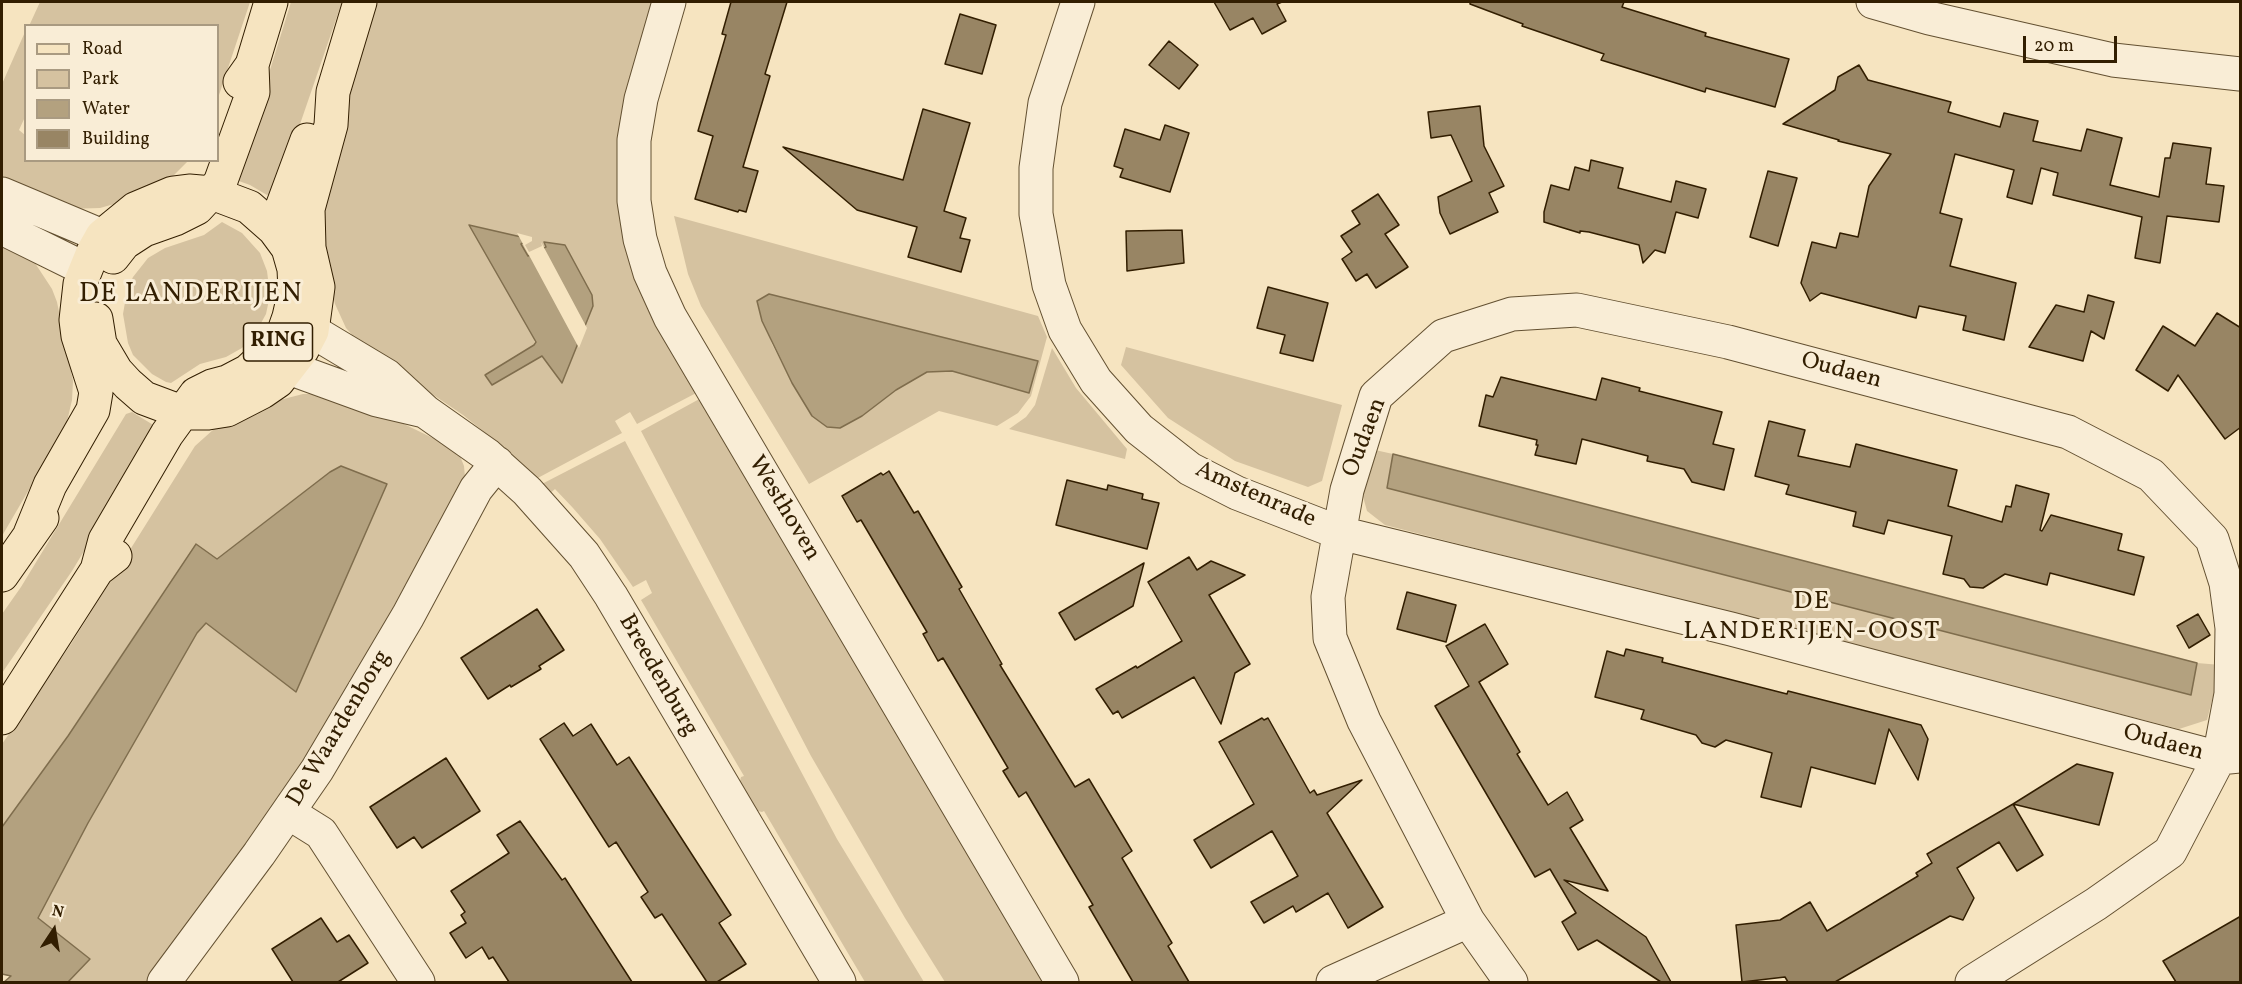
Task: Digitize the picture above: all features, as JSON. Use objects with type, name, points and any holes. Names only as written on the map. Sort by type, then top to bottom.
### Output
[{"type":"main road","points":[[196,413],[144,398],[116,370],[100,344],[96,327],[92,276],[102,236],[118,221],[135,209],[173,193],[200,192],[220,183],[252,92],[252,65],[271,2]]},
{"type":"main road","name":"RING","points":[[2,718],[97,570],[105,540],[167,434],[196,413],[227,410],[262,392],[278,381],[289,368],[301,324],[318,287],[309,248],[308,210],[331,125],[333,92],[360,2]]},
{"type":"main road","points":[[219,130],[235,89],[252,65]]},
{"type":"main road","name":"RING","points":[[274,229],[318,110],[333,92]]},
{"type":"main road","points":[[30,534],[50,485],[93,410],[96,392],[78,336],[76,320],[80,284],[110,261],[124,243],[144,230],[197,208],[207,162]]},
{"type":"main road","name":"RING","points":[[200,192],[249,207],[274,229],[288,248],[294,269],[301,324]]},
{"type":"main road","name":"RING","points":[[196,413],[196,394],[227,382],[261,360],[283,334],[301,324]]},
{"type":"main road","points":[[2,575],[30,534],[66,490],[113,417],[128,384]]},
{"type":"street","name":"Westhoven","points":[[669,2],[640,99],[634,141],[634,201],[640,239],[650,273],[670,317],[1062,982]]},
{"type":"street","name":"Amstenrade","points":[[1078,2],[1045,103],[1036,168],[1038,224],[1049,285],[1065,330],[1096,381],[1139,429],[1190,469],[1237,493],[1340,533]]},
{"type":"street","points":[[1873,2],[1929,18],[2113,60],[2241,74]]},
{"type":"street","points":[[2,194],[102,236]]},
{"type":"street","points":[[2,228],[92,276]]},
{"type":"street","name":"Oudaen","points":[[1511,982],[1468,921],[1364,721],[1330,638],[1328,597],[1347,490],[1376,396],[1443,336],[1512,314],[1577,310],[1728,342],[2068,432],[2151,475],[2212,539],[2226,583],[2232,628],[2230,757],[2170,852],[2096,904],[1972,982]]},
{"type":"street","name":"Breedenburg","points":[[301,324],[387,376],[426,412],[455,431],[513,476],[560,527],[593,568],[839,982]]},
{"type":"street","name":"Breedenburg","points":[[289,368],[377,400],[426,412]]},
{"type":"street","name":"De Waardenborg","points":[[164,982],[289,813],[317,770],[408,616],[476,489],[498,464]]},
{"type":"street","name":"Oudaen","points":[[1340,533],[1731,629],[2230,757]]},
{"type":"street","points":[[289,813],[321,833],[418,982]]},
{"type":"street","points":[[1334,982],[1468,921]]},
{"type":"green space","points":[[40,2],[250,2],[219,95],[219,24],[30,24]]},
{"type":"green space","points":[[291,2],[342,2],[298,130],[271,193],[267,195],[236,180]]},
{"type":"green space","points":[[376,2],[654,2],[620,158],[700,391],[637,424],[630,412],[615,421],[622,433],[534,480],[509,452],[463,415],[404,375],[371,356],[346,328],[335,304],[325,244],[323,212],[348,98]],"holes":[[[470,225],[529,239],[521,244],[528,256],[546,247],[545,243],[562,246],[561,382],[545,357],[539,357],[534,345],[535,340]]]},
{"type":"green space","points":[[24,34],[24,119],[19,130],[24,134],[24,162],[187,162],[174,175],[157,185],[121,202],[100,208],[67,209],[2,185],[2,84]]},
{"type":"green space","points":[[674,216],[1038,316],[1047,337],[1031,396],[1018,413],[997,426],[939,411],[809,484],[701,306],[688,274]],"holes":[[[769,294],[1038,361],[1029,393],[952,371],[927,372],[896,390],[862,416],[840,428],[812,416],[772,344],[757,301]]]},
{"type":"green space","points":[[222,222],[242,233],[260,253],[267,271],[270,295],[266,314],[255,334],[242,348],[226,357],[200,364],[171,383],[166,382],[152,374],[133,355],[128,343],[123,314],[127,291],[133,277],[148,258],[165,248],[204,235]]},
{"type":"green space","points":[[2,239],[33,260],[52,289],[57,302],[73,381],[72,400],[66,426],[2,536]]},
{"type":"green space","points":[[1126,347],[1342,405],[1322,481],[1308,487],[1235,461],[1168,418],[1121,365]]},
{"type":"green space","points":[[1052,348],[1076,388],[1127,449],[1125,459],[1009,429],[1026,417],[1035,405]]},
{"type":"green space","points":[[303,394],[313,394],[373,409],[439,441],[460,456],[465,477],[360,667],[288,787],[151,977],[146,982],[68,982],[90,959],[38,918],[88,823],[197,633],[206,623],[296,691],[330,472],[216,559],[195,544],[68,736],[2,827],[2,744],[71,644],[195,446],[214,429],[272,402]]},
{"type":"green space","points":[[703,397],[1047,982],[945,982],[905,918],[811,756],[641,431]]},
{"type":"green space","points":[[132,412],[155,426],[155,433],[72,571],[2,673],[2,614],[21,587],[126,414]]},
{"type":"green space","points":[[625,441],[837,839],[924,982],[865,982],[764,811],[749,809],[738,789],[741,777],[744,776],[641,600],[652,593],[646,580],[633,587],[600,539],[573,508],[555,489],[547,496],[538,486]]},
{"type":"green space","points":[[1375,450],[1393,454],[1387,488],[2191,695],[2197,663],[2221,665],[2207,720],[2179,729],[1385,525],[1367,511],[1362,493]]},
{"type":"water","points":[[469,225],[530,239],[521,244],[528,256],[546,247],[544,242],[565,245],[592,295],[593,306],[562,383],[542,356],[492,385],[485,375],[536,342]]},
{"type":"water","points":[[769,294],[1038,361],[1029,393],[952,371],[927,372],[896,390],[862,416],[840,428],[827,427],[812,416],[792,383],[762,321],[757,301]]},
{"type":"water","points":[[1393,454],[2197,663],[2191,695],[1387,488]]},
{"type":"water","points":[[341,466],[387,484],[296,692],[206,623],[197,633],[88,823],[38,918],[90,959],[68,982],[4,982],[11,976],[2,974],[2,827],[68,736],[196,544],[217,559],[330,472]]},
{"type":"pier","points":[[517,233],[532,237],[532,241],[525,245],[529,252],[542,246],[541,242],[587,328],[579,348]]},
{"type":"building","points":[[731,2],[787,2],[765,74],[770,76],[743,167],[758,171],[746,212],[739,210],[738,212],[695,199],[713,136],[698,131],[726,35],[722,34]]},
{"type":"building","points":[[1214,2],[1282,2],[1277,4],[1286,21],[1262,34],[1253,18],[1230,30]]},
{"type":"building","points":[[1470,2],[1624,2],[1622,7],[1706,33],[1705,36],[1789,59],[1775,107],[1706,88],[1705,92],[1601,60],[1604,54],[1522,26],[1523,24],[1470,4]]},
{"type":"building","points":[[960,14],[996,25],[982,74],[945,64]]},
{"type":"building","points":[[1169,41],[1198,65],[1179,89],[1149,65]]},
{"type":"building","points":[[1859,65],[1868,80],[1951,102],[1948,112],[2000,127],[2004,113],[2038,121],[2033,141],[2081,151],[2087,129],[2122,138],[2110,185],[2159,197],[2165,158],[2170,158],[2173,143],[2211,148],[2206,184],[2224,186],[2219,222],[2167,216],[2160,263],[2135,258],[2142,217],[2053,195],[2058,173],[2041,168],[2032,204],[2007,197],[2014,170],[1955,154],[1940,213],[1962,219],[1950,266],[2016,283],[2004,340],[1963,330],[1966,316],[1919,306],[1916,318],[1821,293],[1810,301],[1801,283],[1812,242],[1836,248],[1840,233],[1858,237],[1869,186],[1891,154],[1783,124],[1835,90],[1838,77]]},
{"type":"building","points":[[1480,106],[1484,146],[1504,186],[1489,193],[1498,212],[1450,234],[1440,213],[1438,197],[1472,181],[1451,135],[1431,138],[1428,112]]},
{"type":"building","points":[[923,109],[970,123],[944,211],[966,218],[960,238],[970,240],[961,272],[908,257],[917,227],[857,210],[783,147],[903,180]]},
{"type":"building","points":[[1165,125],[1189,133],[1170,192],[1120,177],[1123,169],[1114,166],[1125,129],[1160,140]]},
{"type":"building","points":[[1591,160],[1623,168],[1618,188],[1671,202],[1676,181],[1706,189],[1698,218],[1676,212],[1665,253],[1655,250],[1643,263],[1639,245],[1589,232],[1580,231],[1580,233],[1544,222],[1544,212],[1551,185],[1569,190],[1575,167],[1589,171]]},
{"type":"building","points":[[1768,171],[1797,178],[1778,246],[1750,237]]},
{"type":"building","points":[[1378,194],[1399,225],[1385,234],[1408,267],[1376,288],[1367,274],[1356,281],[1342,259],[1352,252],[1341,236],[1360,224],[1352,211]]},
{"type":"building","points":[[1182,230],[1184,263],[1127,271],[1126,231]]},
{"type":"building","points":[[1268,287],[1328,303],[1313,361],[1280,353],[1285,335],[1257,328]]},
{"type":"building","points":[[2088,295],[2114,302],[2104,339],[2091,331],[2083,361],[2029,347],[2056,305],[2084,312]]},
{"type":"building","points":[[2217,313],[2241,328],[2241,427],[2225,439],[2178,375],[2168,391],[2136,370],[2163,326],[2195,346]]},
{"type":"building","points":[[1501,377],[1596,400],[1602,378],[1640,388],[1639,391],[1722,412],[1713,444],[1734,449],[1724,490],[1692,482],[1684,469],[1647,461],[1648,456],[1582,439],[1576,464],[1535,455],[1537,440],[1479,426],[1486,395],[1493,397]]},
{"type":"building","points":[[1769,421],[1805,430],[1798,456],[1850,467],[1856,444],[1957,470],[1948,506],[2002,522],[2006,506],[2011,507],[2016,485],[2049,494],[2040,530],[2042,531],[2051,515],[2122,534],[2118,550],[2144,557],[2134,595],[2050,573],[2047,585],[2005,574],[1983,588],[1970,587],[1964,579],[1943,574],[1952,536],[1888,520],[1884,534],[1853,526],[1856,512],[1786,494],[1789,485],[1755,476]]},
{"type":"building","points":[[889,471],[914,513],[918,511],[962,587],[959,589],[1002,664],[1000,665],[1075,787],[1089,779],[1132,851],[1122,858],[1172,943],[1168,946],[1189,982],[1133,982],[1089,907],[1093,905],[1026,792],[1019,797],[1003,771],[1008,768],[943,658],[938,661],[923,634],[927,632],[861,520],[857,522],[842,496],[881,473],[883,475]]},
{"type":"building","points":[[1067,480],[1107,490],[1108,485],[1143,494],[1142,499],[1159,503],[1147,549],[1056,525]]},
{"type":"building","points":[[1189,557],[1197,570],[1211,561],[1245,575],[1209,595],[1250,664],[1235,673],[1221,724],[1194,677],[1122,718],[1118,711],[1113,714],[1096,689],[1182,641],[1148,582]]},
{"type":"building","points":[[1144,563],[1133,606],[1075,640],[1059,613]]},
{"type":"building","points":[[1407,592],[1456,605],[1446,642],[1397,629]]},
{"type":"building","points":[[537,609],[564,650],[539,666],[541,669],[488,699],[461,658]]},
{"type":"building","points":[[2198,614],[2210,635],[2189,648],[2177,626]]},
{"type":"building","points":[[1485,624],[1508,664],[1479,682],[1520,752],[1517,754],[1548,805],[1567,792],[1583,820],[1570,828],[1608,891],[1564,880],[1646,937],[1671,982],[1661,982],[1597,940],[1578,950],[1562,922],[1576,913],[1550,869],[1535,877],[1435,706],[1469,686],[1446,646]]},
{"type":"building","points":[[1626,649],[1663,658],[1662,662],[1921,725],[1928,739],[1918,780],[1889,729],[1875,784],[1811,767],[1801,807],[1761,797],[1772,753],[1726,740],[1715,747],[1702,743],[1696,735],[1641,719],[1644,710],[1595,697],[1607,651],[1624,656]]},
{"type":"building","points":[[1262,718],[1264,720],[1268,718],[1310,793],[1314,790],[1317,795],[1362,780],[1327,813],[1383,907],[1348,928],[1328,893],[1296,912],[1293,906],[1264,923],[1251,902],[1298,876],[1272,831],[1211,868],[1194,840],[1254,804],[1219,742]]},
{"type":"building","points":[[564,723],[573,736],[591,724],[617,765],[629,757],[731,915],[719,923],[746,964],[717,982],[707,982],[662,914],[655,918],[641,897],[648,892],[616,842],[609,847],[540,739]]},
{"type":"building","points":[[446,758],[480,811],[422,848],[414,837],[397,848],[370,807]]},
{"type":"building","points":[[2077,764],[2113,773],[2099,825],[2013,804]]},
{"type":"building","points":[[2013,804],[2043,855],[2017,871],[1999,842],[1957,868],[1974,898],[1963,920],[1950,916],[1835,982],[1788,982],[1785,977],[1742,982],[1736,925],[1780,920],[1810,902],[1827,931],[1918,876],[1916,873],[1932,863],[1927,854]]},
{"type":"building","points":[[520,821],[562,880],[565,878],[632,982],[509,982],[493,957],[489,959],[482,947],[466,958],[450,933],[466,923],[461,915],[465,912],[451,891],[509,853],[497,835]]},
{"type":"building","points":[[2241,916],[2241,982],[2176,982],[2163,961]]},
{"type":"building","points":[[321,918],[337,942],[349,935],[368,963],[338,982],[293,982],[272,949]]},
{"type":"district","name":"DE LANDERIJEN","points":[[191,296]]},
{"type":"district","name":"DE LANDERIJEN-OOST","points":[[1812,618]]}]
